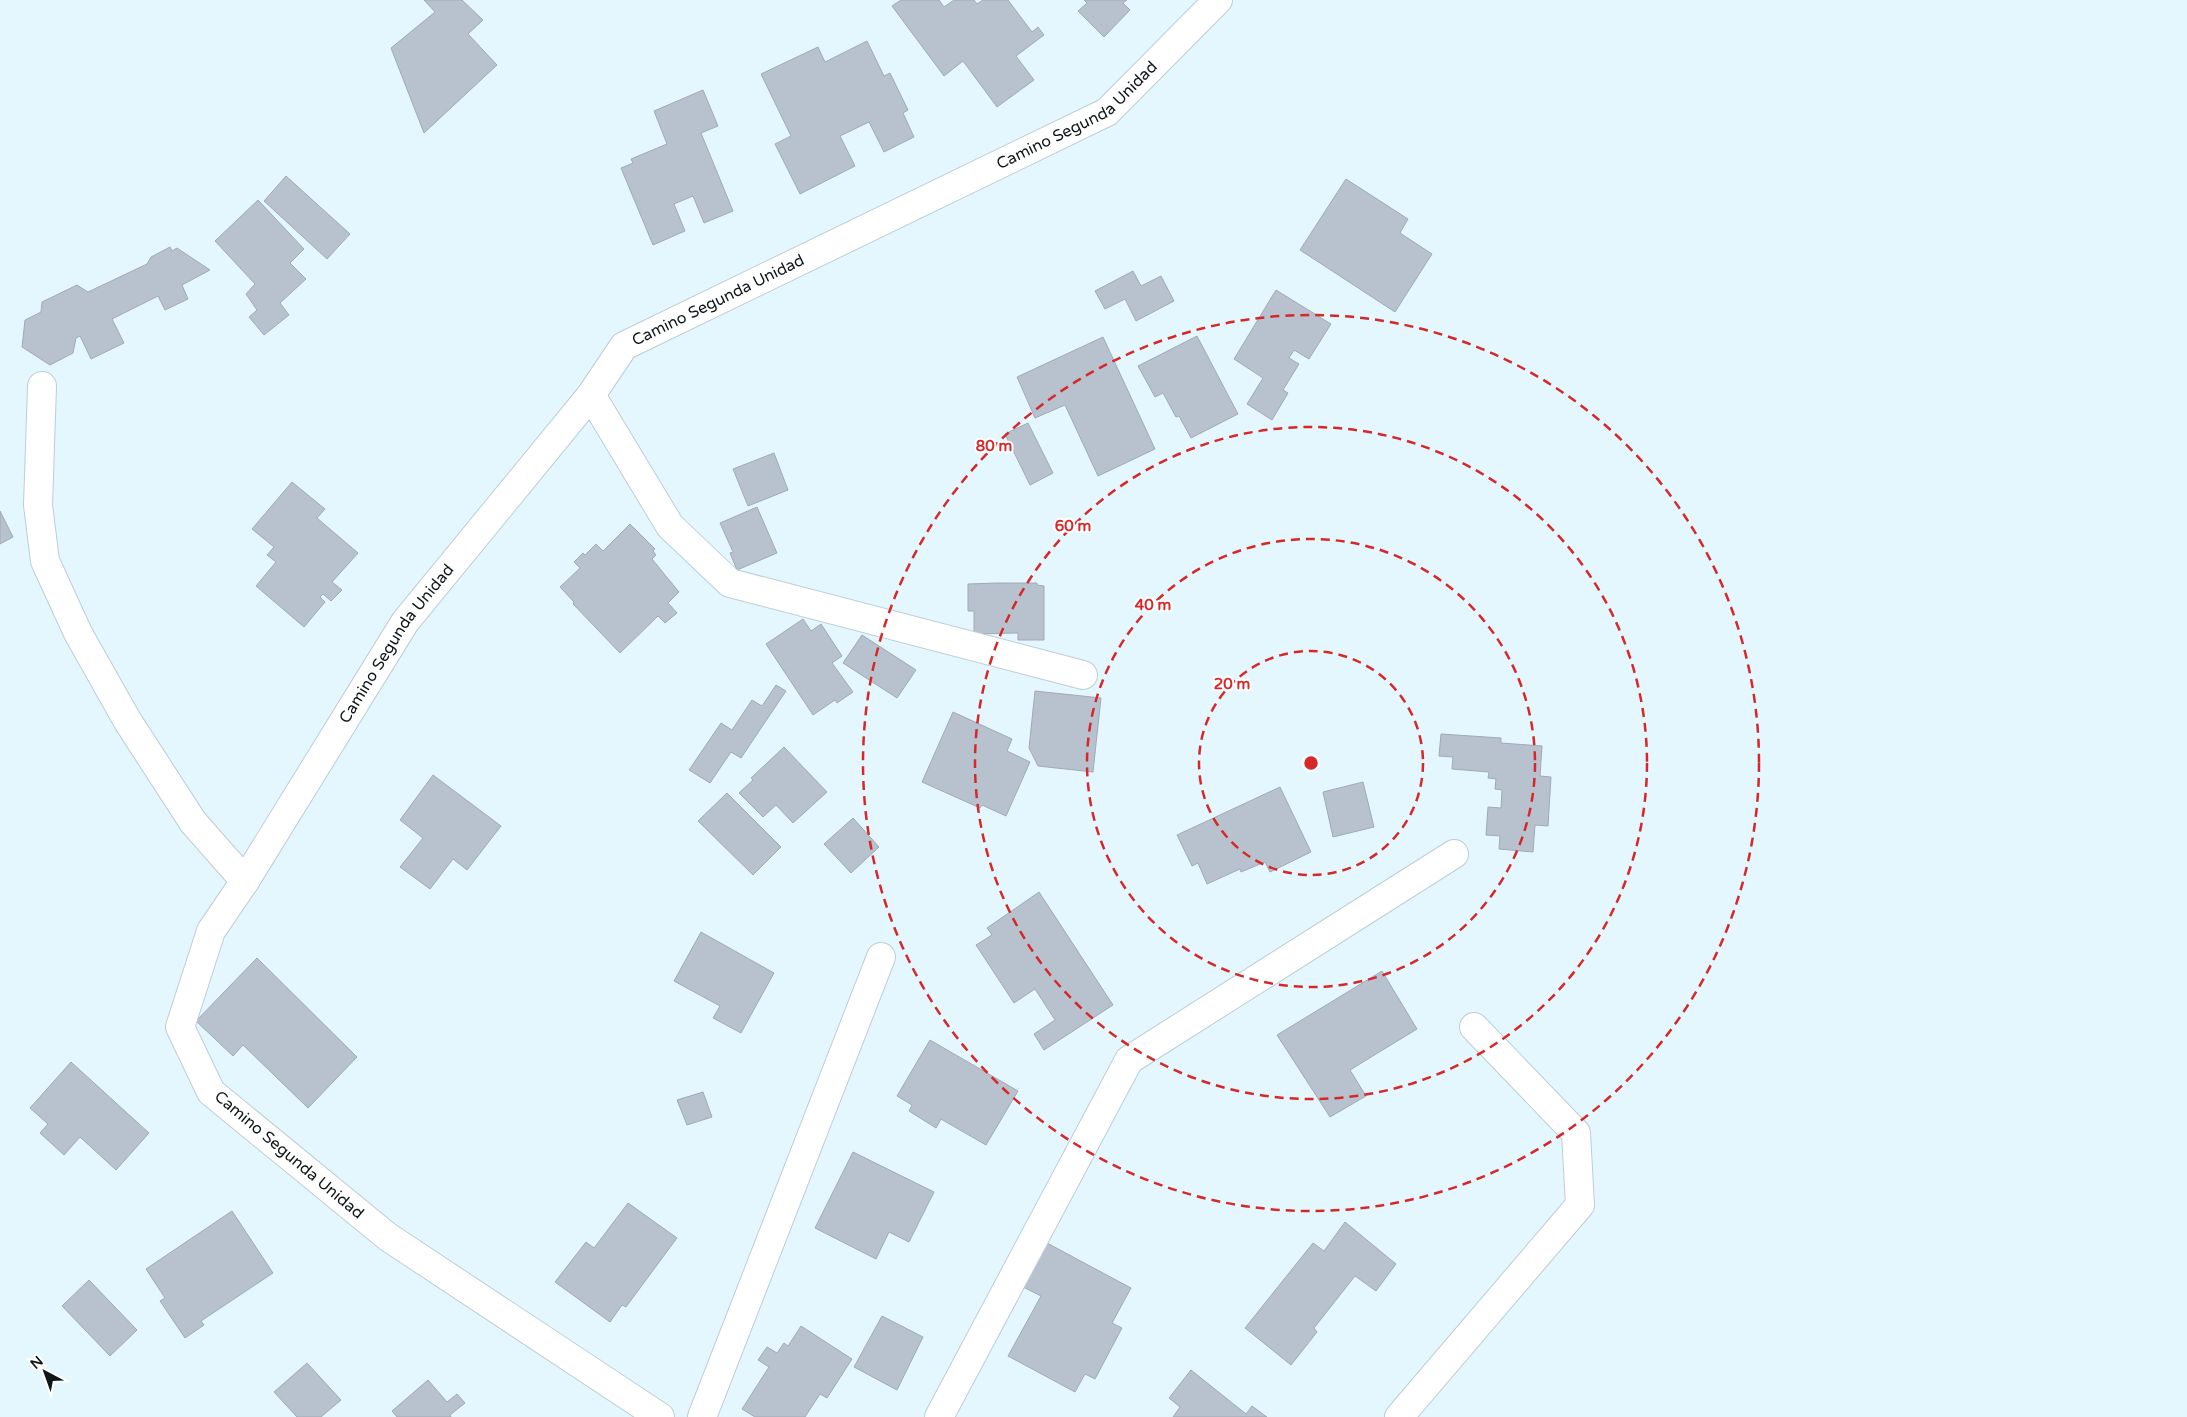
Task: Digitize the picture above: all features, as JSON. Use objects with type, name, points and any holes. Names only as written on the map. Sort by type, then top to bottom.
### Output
[{"type":"street","name":"Camino Segunda Unidad","points":[[660,1417],[388,1237],[211,1092],[180,1027],[210,932],[245,881],[405,622],[591,395],[624,346],[1107,112],[1218,0]]},
{"type":"street","points":[[42,386],[38,505],[45,561],[78,633],[127,720],[193,822],[245,881]]},
{"type":"street","points":[[591,395],[670,526],[730,583],[1083,674]]},
{"type":"street","points":[[939,1417],[1129,1060],[1454,854]]},
{"type":"street","points":[[702,1417],[881,957]]},
{"type":"street","points":[[1399,1417],[1580,1205],[1576,1134],[1474,1027]]},
{"type":"building","points":[[424,0],[462,0],[483,20],[468,34],[497,65],[424,133],[391,48],[435,12]]},
{"type":"building","points":[[901,0],[939,0],[944,7],[954,0],[974,0],[977,4],[983,0],[1008,0],[1032,32],[1038,27],[1044,35],[1016,56],[1034,80],[997,107],[963,61],[944,76],[892,6]]},
{"type":"building","points":[[1084,0],[1127,0],[1123,3],[1130,10],[1104,37],[1078,11],[1087,3]]},
{"type":"building","points":[[867,41],[884,76],[890,73],[908,110],[903,113],[914,137],[884,152],[869,122],[840,136],[855,166],[800,194],[775,144],[791,136],[761,74],[818,47],[825,62]]},
{"type":"building","points":[[703,90],[718,126],[701,133],[733,211],[704,223],[693,196],[674,204],[685,231],[653,245],[621,168],[633,163],[631,159],[667,144],[654,111]]},
{"type":"building","points":[[286,176],[350,234],[327,259],[264,201]]},
{"type":"building","points":[[1346,179],[1408,219],[1400,233],[1432,254],[1395,312],[1300,250]]},
{"type":"building","points":[[258,200],[304,249],[290,263],[306,279],[280,303],[289,315],[264,335],[249,317],[257,310],[246,294],[255,284],[215,241]]},
{"type":"building","points":[[170,247],[172,251],[177,248],[210,270],[182,285],[188,299],[165,310],[158,296],[112,319],[124,343],[91,359],[80,336],[76,338],[73,353],[50,365],[22,347],[25,320],[41,312],[42,302],[77,285],[88,292],[147,264],[151,257]]},
{"type":"building","points":[[1133,271],[1141,286],[1161,276],[1174,301],[1136,321],[1125,299],[1105,309],[1095,291]]},
{"type":"building","points":[[1276,290],[1331,324],[1309,359],[1294,350],[1289,358],[1299,364],[1283,390],[1288,393],[1272,420],[1247,404],[1263,378],[1234,359]]},
{"type":"building","points":[[1197,336],[1238,414],[1191,438],[1179,416],[1176,417],[1163,393],[1155,397],[1138,366]]},
{"type":"building","points":[[1103,337],[1155,449],[1098,476],[1065,405],[1035,418],[1017,377]]},
{"type":"building","points":[[1028,423],[1053,473],[1030,485],[1005,434]]},
{"type":"building","points":[[774,453],[788,490],[748,506],[733,469]]},
{"type":"building","points":[[292,482],[325,509],[317,518],[358,553],[332,582],[342,590],[331,601],[323,594],[320,597],[325,602],[304,627],[256,586],[276,562],[267,555],[274,547],[252,529]]},
{"type":"building","points":[[757,507],[777,553],[737,570],[730,553],[733,552],[720,523]]},
{"type":"building","points":[[0,511],[13,537],[0,544]]},
{"type":"building","points":[[630,524],[655,549],[653,551],[656,555],[652,559],[679,592],[668,603],[677,613],[665,623],[658,616],[620,653],[573,604],[574,602],[560,587],[580,568],[574,562],[583,553],[585,555],[596,544],[603,551]]},
{"type":"building","points":[[1037,583],[1037,585],[1044,586],[1044,640],[1018,640],[1018,633],[974,634],[974,611],[968,611],[968,584]]},
{"type":"building","points":[[803,619],[811,631],[821,624],[842,656],[832,663],[853,692],[837,703],[835,700],[813,715],[766,644]]},
{"type":"building","points":[[862,635],[916,670],[897,698],[843,663]]},
{"type":"building","points":[[776,685],[786,691],[741,758],[731,752],[710,783],[689,770],[721,723],[732,730],[752,700],[762,706]]},
{"type":"building","points":[[1035,691],[1101,698],[1093,772],[1038,766],[1029,748]]},
{"type":"building","points":[[953,712],[1012,739],[1007,751],[1030,762],[1006,816],[982,805],[980,808],[922,782]]},
{"type":"building","points":[[1441,734],[1501,738],[1501,743],[1542,746],[1540,776],[1551,777],[1548,826],[1535,825],[1533,852],[1499,849],[1500,836],[1486,835],[1488,807],[1501,808],[1502,790],[1495,789],[1496,779],[1488,778],[1489,772],[1452,769],[1453,757],[1439,756]]},
{"type":"building","points":[[784,747],[827,792],[793,823],[776,805],[763,817],[739,793],[753,780],[751,778]]},
{"type":"building","points":[[433,775],[501,826],[467,870],[453,859],[430,889],[400,867],[423,838],[400,820]]},
{"type":"building","points":[[1363,782],[1374,827],[1333,837],[1323,792]]},
{"type":"building","points":[[1280,787],[1311,852],[1270,872],[1265,862],[1241,872],[1240,869],[1207,884],[1198,863],[1192,866],[1177,835]]},
{"type":"building","points":[[727,793],[781,847],[753,875],[698,821]]},
{"type":"building","points":[[853,818],[879,847],[851,873],[824,844]]},
{"type":"building","points":[[1039,892],[1113,1005],[1044,1050],[1034,1034],[1055,1020],[1035,989],[1014,1003],[976,945],[992,935],[987,928]]},
{"type":"building","points":[[701,932],[774,973],[741,1033],[713,1018],[720,1006],[674,981]]},
{"type":"building","points":[[257,958],[357,1057],[308,1108],[243,1045],[233,1056],[196,1021]]},
{"type":"building","points":[[1382,971],[1417,1029],[1350,1070],[1366,1096],[1330,1117],[1277,1035]]},
{"type":"building","points":[[930,1040],[1018,1091],[986,1145],[941,1119],[936,1128],[909,1111],[912,1105],[897,1096]]},
{"type":"building","points":[[71,1062],[149,1133],[116,1170],[80,1137],[64,1155],[40,1133],[48,1124],[30,1108]]},
{"type":"building","points":[[703,1092],[712,1117],[687,1125],[677,1100]]},
{"type":"building","points":[[853,1152],[934,1192],[909,1242],[889,1232],[876,1259],[815,1228]]},
{"type":"building","points":[[628,1203],[677,1238],[626,1307],[622,1305],[610,1322],[555,1282],[586,1242],[594,1248]]},
{"type":"building","points":[[232,1211],[273,1273],[201,1321],[204,1325],[185,1338],[160,1301],[165,1298],[146,1269]]},
{"type":"building","points":[[1345,1222],[1396,1264],[1376,1291],[1355,1276],[1314,1328],[1317,1332],[1291,1365],[1245,1328],[1313,1243],[1324,1251]]},
{"type":"building","points":[[1047,1243],[1131,1288],[1112,1323],[1122,1328],[1095,1379],[1085,1374],[1075,1392],[1008,1356],[1041,1296],[1023,1287]]},
{"type":"building","points":[[89,1280],[137,1330],[110,1356],[62,1306]]},
{"type":"building","points":[[882,1316],[923,1337],[897,1390],[854,1367]]},
{"type":"building","points":[[801,1326],[852,1359],[827,1398],[820,1394],[805,1417],[755,1417],[742,1409],[769,1367],[758,1360],[767,1347],[777,1353],[784,1343],[788,1346]]},
{"type":"building","points":[[307,1363],[341,1400],[321,1417],[297,1417],[274,1392]]},
{"type":"building","points":[[1191,1370],[1246,1414],[1252,1406],[1267,1417],[1173,1417],[1180,1407],[1169,1398]]},
{"type":"building","points":[[428,1380],[447,1402],[457,1394],[465,1403],[450,1415],[451,1417],[397,1417],[392,1411]]}]
